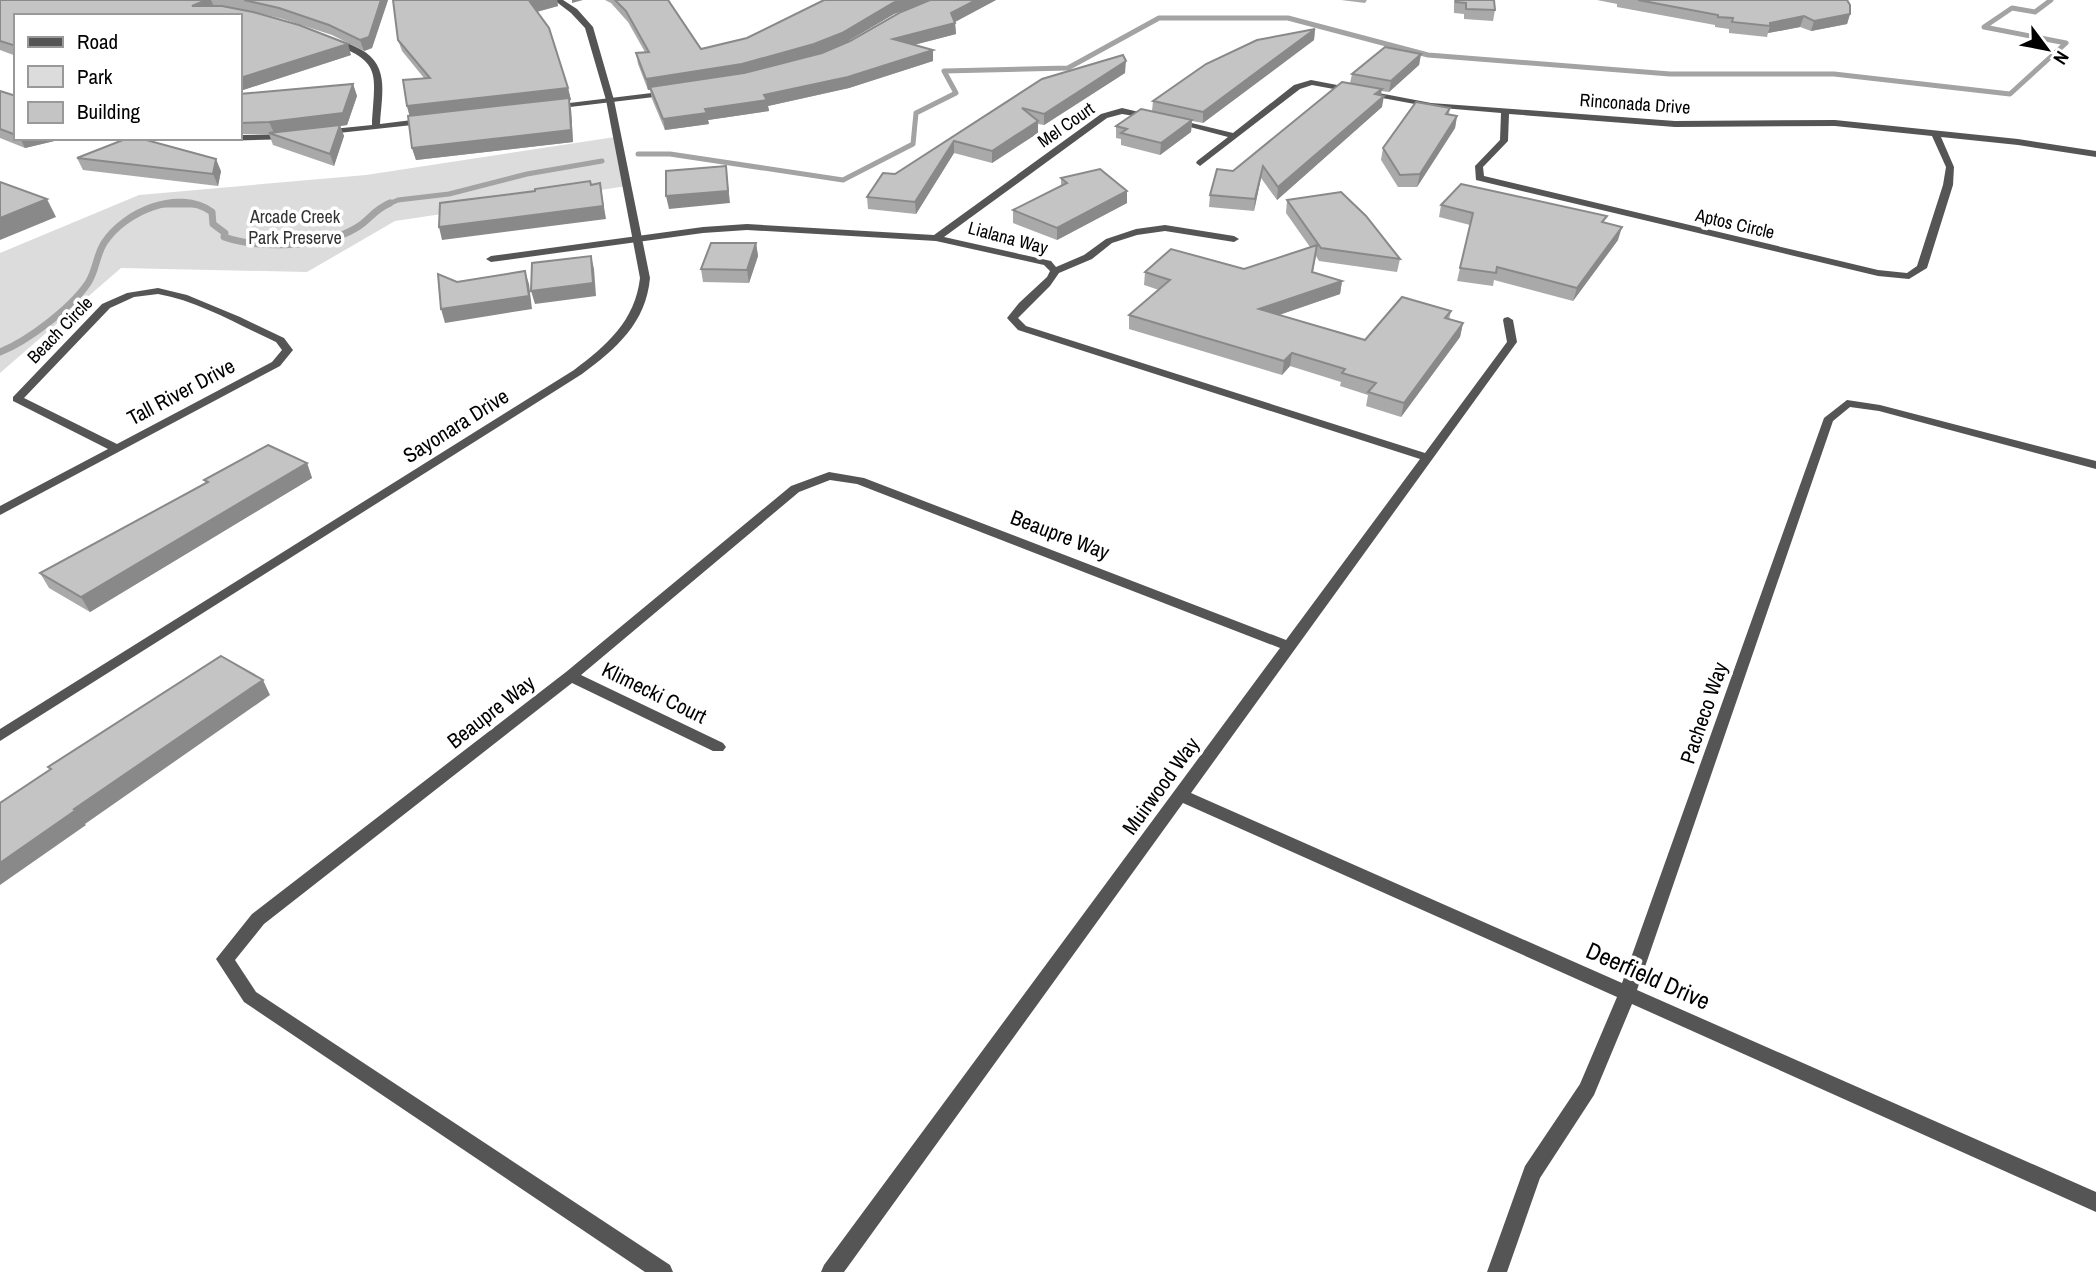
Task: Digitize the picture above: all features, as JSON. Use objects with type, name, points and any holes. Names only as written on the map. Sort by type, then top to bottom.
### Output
[{"type":"street","name":"Sayonara Drive","points":[[0,737],[578,372],[607,351],[631,324],[645,297],[645,278],[639,238],[615,137],[610,100],[589,27],[574,11],[558,0]]},
{"type":"street","points":[[315,36],[353,47],[372,58],[379,71],[376,127]]},
{"type":"street","name":"Rinconada Drive","points":[[1199,163],[1297,87],[1311,82],[1431,105],[1675,124],[1835,123],[2018,142],[2096,154]]},
{"type":"street","points":[[547,107],[685,91]]},
{"type":"street","name":"Mel Court","points":[[936,238],[1104,116],[1122,111],[1235,136]]},
{"type":"street","name":"Aptos Circle","points":[[1505,111],[1504,141],[1479,166],[1479,178],[1878,273],[1909,276],[1922,268],[1948,185],[1950,167],[1936,134]]},
{"type":"street","points":[[312,135],[442,120]]},
{"type":"street","points":[[242,138],[299,136]]},
{"type":"street","name":"Lialana Way","points":[[491,259],[639,238],[747,227],[936,238],[1047,263],[1055,271],[1051,281],[1019,305],[1012,318],[1022,328],[1426,457]]},
{"type":"street","points":[[1055,271],[1088,257],[1109,241],[1136,232],[1165,228],[1234,239]]},
{"type":"street","name":"Beach Circle","points":[[116,448],[17,399],[106,306],[117,300],[131,294],[158,291],[200,305]]},
{"type":"street","name":"Tall River Drive","points":[[0,511],[276,364],[288,350],[280,340],[200,305]]},
{"type":"street","name":"Muirwood Way","points":[[831,1272],[1512,342],[1508,320]]},
{"type":"street","name":"Pacheco Way","points":[[1497,1272],[1532,1173],[1587,1089],[1627,994],[1828,420],[1847,404],[1880,408],[2096,465]]},
{"type":"street","name":"Beaupre Way","points":[[663,1272],[250,997],[225,959],[258,919],[571,676],[795,489],[829,476],[860,481],[1289,646]]},
{"type":"street","name":"Klimecki Court","points":[[571,676],[718,747]]},
{"type":"street","name":"Deerfield Drive","points":[[1180,795],[2096,1202]]},
{"type":"green space","name":"Arcade Creek Park Preserve","points":[[615,137],[627,186],[395,221],[307,272],[121,268],[0,373],[0,253],[139,195],[366,175]]},
{"type":"building","points":[[0,0],[206,0],[192,6],[222,6],[253,12],[299,25],[348,44],[242,77],[242,14],[14,14],[14,45],[0,41]]},
{"type":"building","points":[[244,0],[381,0],[369,37],[360,40],[329,25],[279,8]]},
{"type":"building","points":[[393,0],[539,0],[530,2],[549,28],[568,88],[407,106],[403,80],[430,78],[398,40]]},
{"type":"building","points":[[615,0],[668,0],[701,49],[747,38],[824,0],[901,0],[842,33],[814,44],[742,64],[646,79],[636,53],[649,52],[626,11]]},
{"type":"building","points":[[930,0],[976,0],[951,13],[955,23],[893,39],[933,50],[848,77],[764,95],[767,100],[705,109],[707,113],[663,119],[650,87],[744,73],[822,53]]},
{"type":"building","points":[[1456,0],[1494,0],[1495,10],[1466,9],[1466,3]]},
{"type":"building","points":[[1638,0],[1847,0],[1850,14],[1814,21],[1804,16],[1770,23],[1770,26],[1732,22],[1733,18]]},
{"type":"building","points":[[1315,29],[1203,112],[1153,101],[1206,64],[1257,40]]},
{"type":"building","points":[[1385,47],[1421,54],[1391,81],[1352,74]]},
{"type":"building","points":[[1123,55],[1126,61],[1044,114],[1022,108],[1038,121],[992,151],[954,141],[915,202],[867,197],[883,173],[895,174],[1042,79]]},
{"type":"building","points":[[1342,82],[1382,89],[1375,94],[1384,96],[1278,187],[1263,166],[1255,199],[1210,195],[1217,169],[1233,171]]},
{"type":"building","points":[[353,84],[343,113],[269,122],[242,123],[242,94]]},
{"type":"building","points":[[0,91],[14,95],[14,134],[0,129]]},
{"type":"building","points":[[569,98],[571,130],[412,148],[408,116]]},
{"type":"building","points":[[1416,102],[1450,108],[1446,114],[1457,116],[1420,174],[1400,175],[1383,148]]},
{"type":"building","points":[[1141,109],[1192,120],[1161,143],[1121,133],[1127,129],[1116,126]]},
{"type":"building","points":[[340,125],[330,154],[269,133]]},
{"type":"building","points":[[123,140],[146,140],[216,159],[213,174],[77,158]]},
{"type":"building","points":[[726,166],[728,191],[666,196],[666,171]]},
{"type":"building","points":[[1100,169],[1127,191],[1057,228],[1013,210],[1067,183],[1061,178]]},
{"type":"building","points":[[590,181],[591,185],[600,183],[603,206],[439,227],[440,203]]},
{"type":"building","points":[[0,182],[47,199],[0,218]]},
{"type":"building","points":[[1461,184],[1607,216],[1602,222],[1622,227],[1577,288],[1497,267],[1496,273],[1460,268],[1473,213],[1441,205]]},
{"type":"building","points":[[1341,192],[1366,216],[1400,259],[1321,248],[1287,200]]},
{"type":"building","points":[[711,243],[756,243],[747,270],[701,269]]},
{"type":"building","points":[[1317,245],[1312,272],[1342,281],[1259,309],[1365,340],[1402,297],[1451,311],[1445,318],[1463,323],[1404,403],[1368,392],[1376,383],[1342,373],[1345,369],[1292,353],[1284,361],[1129,315],[1170,280],[1145,272],[1171,249],[1244,269]]},
{"type":"building","points":[[591,256],[593,283],[531,291],[532,263]]},
{"type":"building","points":[[525,271],[529,296],[441,309],[438,274],[457,282]]},
{"type":"building","points":[[268,445],[307,463],[81,597],[40,573],[208,482],[204,480]]},
{"type":"building","points":[[221,656],[263,680],[0,863],[0,803],[51,769],[48,767]]},
{"type":"waterway","points":[[638,154],[670,154],[843,180],[913,144],[916,113],[956,93],[944,71],[1068,68],[1159,18],[1288,18],[1428,55],[1670,74],[1834,74],[2010,94],[2066,43],[1984,27],[2012,8],[2035,12],[2051,0]]},
{"type":"waterway","points":[[387,204],[398,200],[449,194],[527,174],[602,161]]},
{"type":"waterway","points":[[0,352],[36,332],[71,303],[93,274],[104,243],[125,222],[138,213],[168,203],[198,205]]},
{"type":"waterway","points":[[198,205],[212,212],[213,224],[225,233],[224,237],[272,245],[309,243],[342,235],[361,225],[387,204]]},
{"type":"waterway","points":[[162,205],[198,205]]}]
